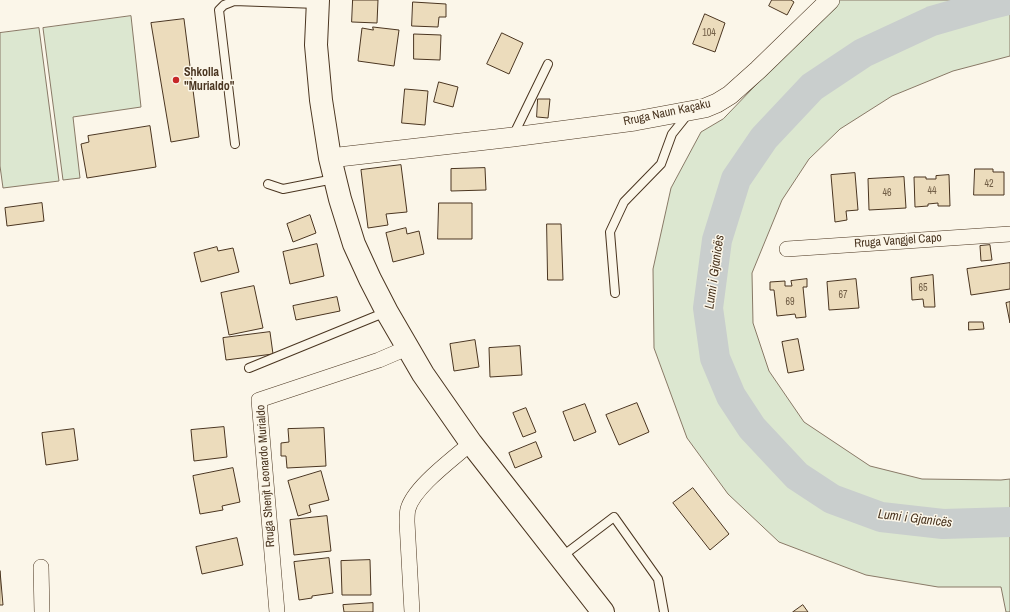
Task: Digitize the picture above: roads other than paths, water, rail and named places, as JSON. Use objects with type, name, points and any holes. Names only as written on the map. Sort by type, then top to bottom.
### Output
[{"type":"main road","points":[[318,2],[316,45],[321,100],[332,169],[354,244],[370,279],[407,348],[423,374],[471,443],[603,612]]},
{"type":"street","name":"Rruga Naun Kaçaku","points":[[332,169],[513,137],[635,121],[705,108],[730,95],[830,0]]},
{"type":"street","name":"Rruga Vangjel Capo","points":[[787,249],[1010,234]]},
{"type":"street","name":"Rruga Shenjt Leonardo Murialdo","points":[[277,612],[259,400],[380,360],[407,348]]},
{"type":"street","points":[[412,612],[407,510],[429,479],[471,443]]},
{"type":"street","points":[[41,567],[42,612]]},
{"type":"lane","points":[[235,144],[219,10],[224,5],[234,1],[318,2]]},
{"type":"lane","points":[[513,137],[548,64]]},
{"type":"lane","points":[[615,293],[610,232],[624,202],[660,164],[672,134],[691,110]]},
{"type":"lane","points":[[268,184],[283,188],[332,169]]},
{"type":"lane","points":[[249,368],[387,312]]},
{"type":"lane","points":[[560,558],[614,517],[658,579],[664,612]]},
{"type":"waterway","name":"Lumi i Gjanicës","points":[[1008,0],[932,21],[863,53],[812,87],[764,138],[736,179],[717,240],[708,308],[715,358],[731,396],[752,428],[797,476],[832,499],[881,517],[943,524],[1010,522]]},
{"type":"place","name":"Shkolla \"Murialdo\"","points":[[176,80]]}]
